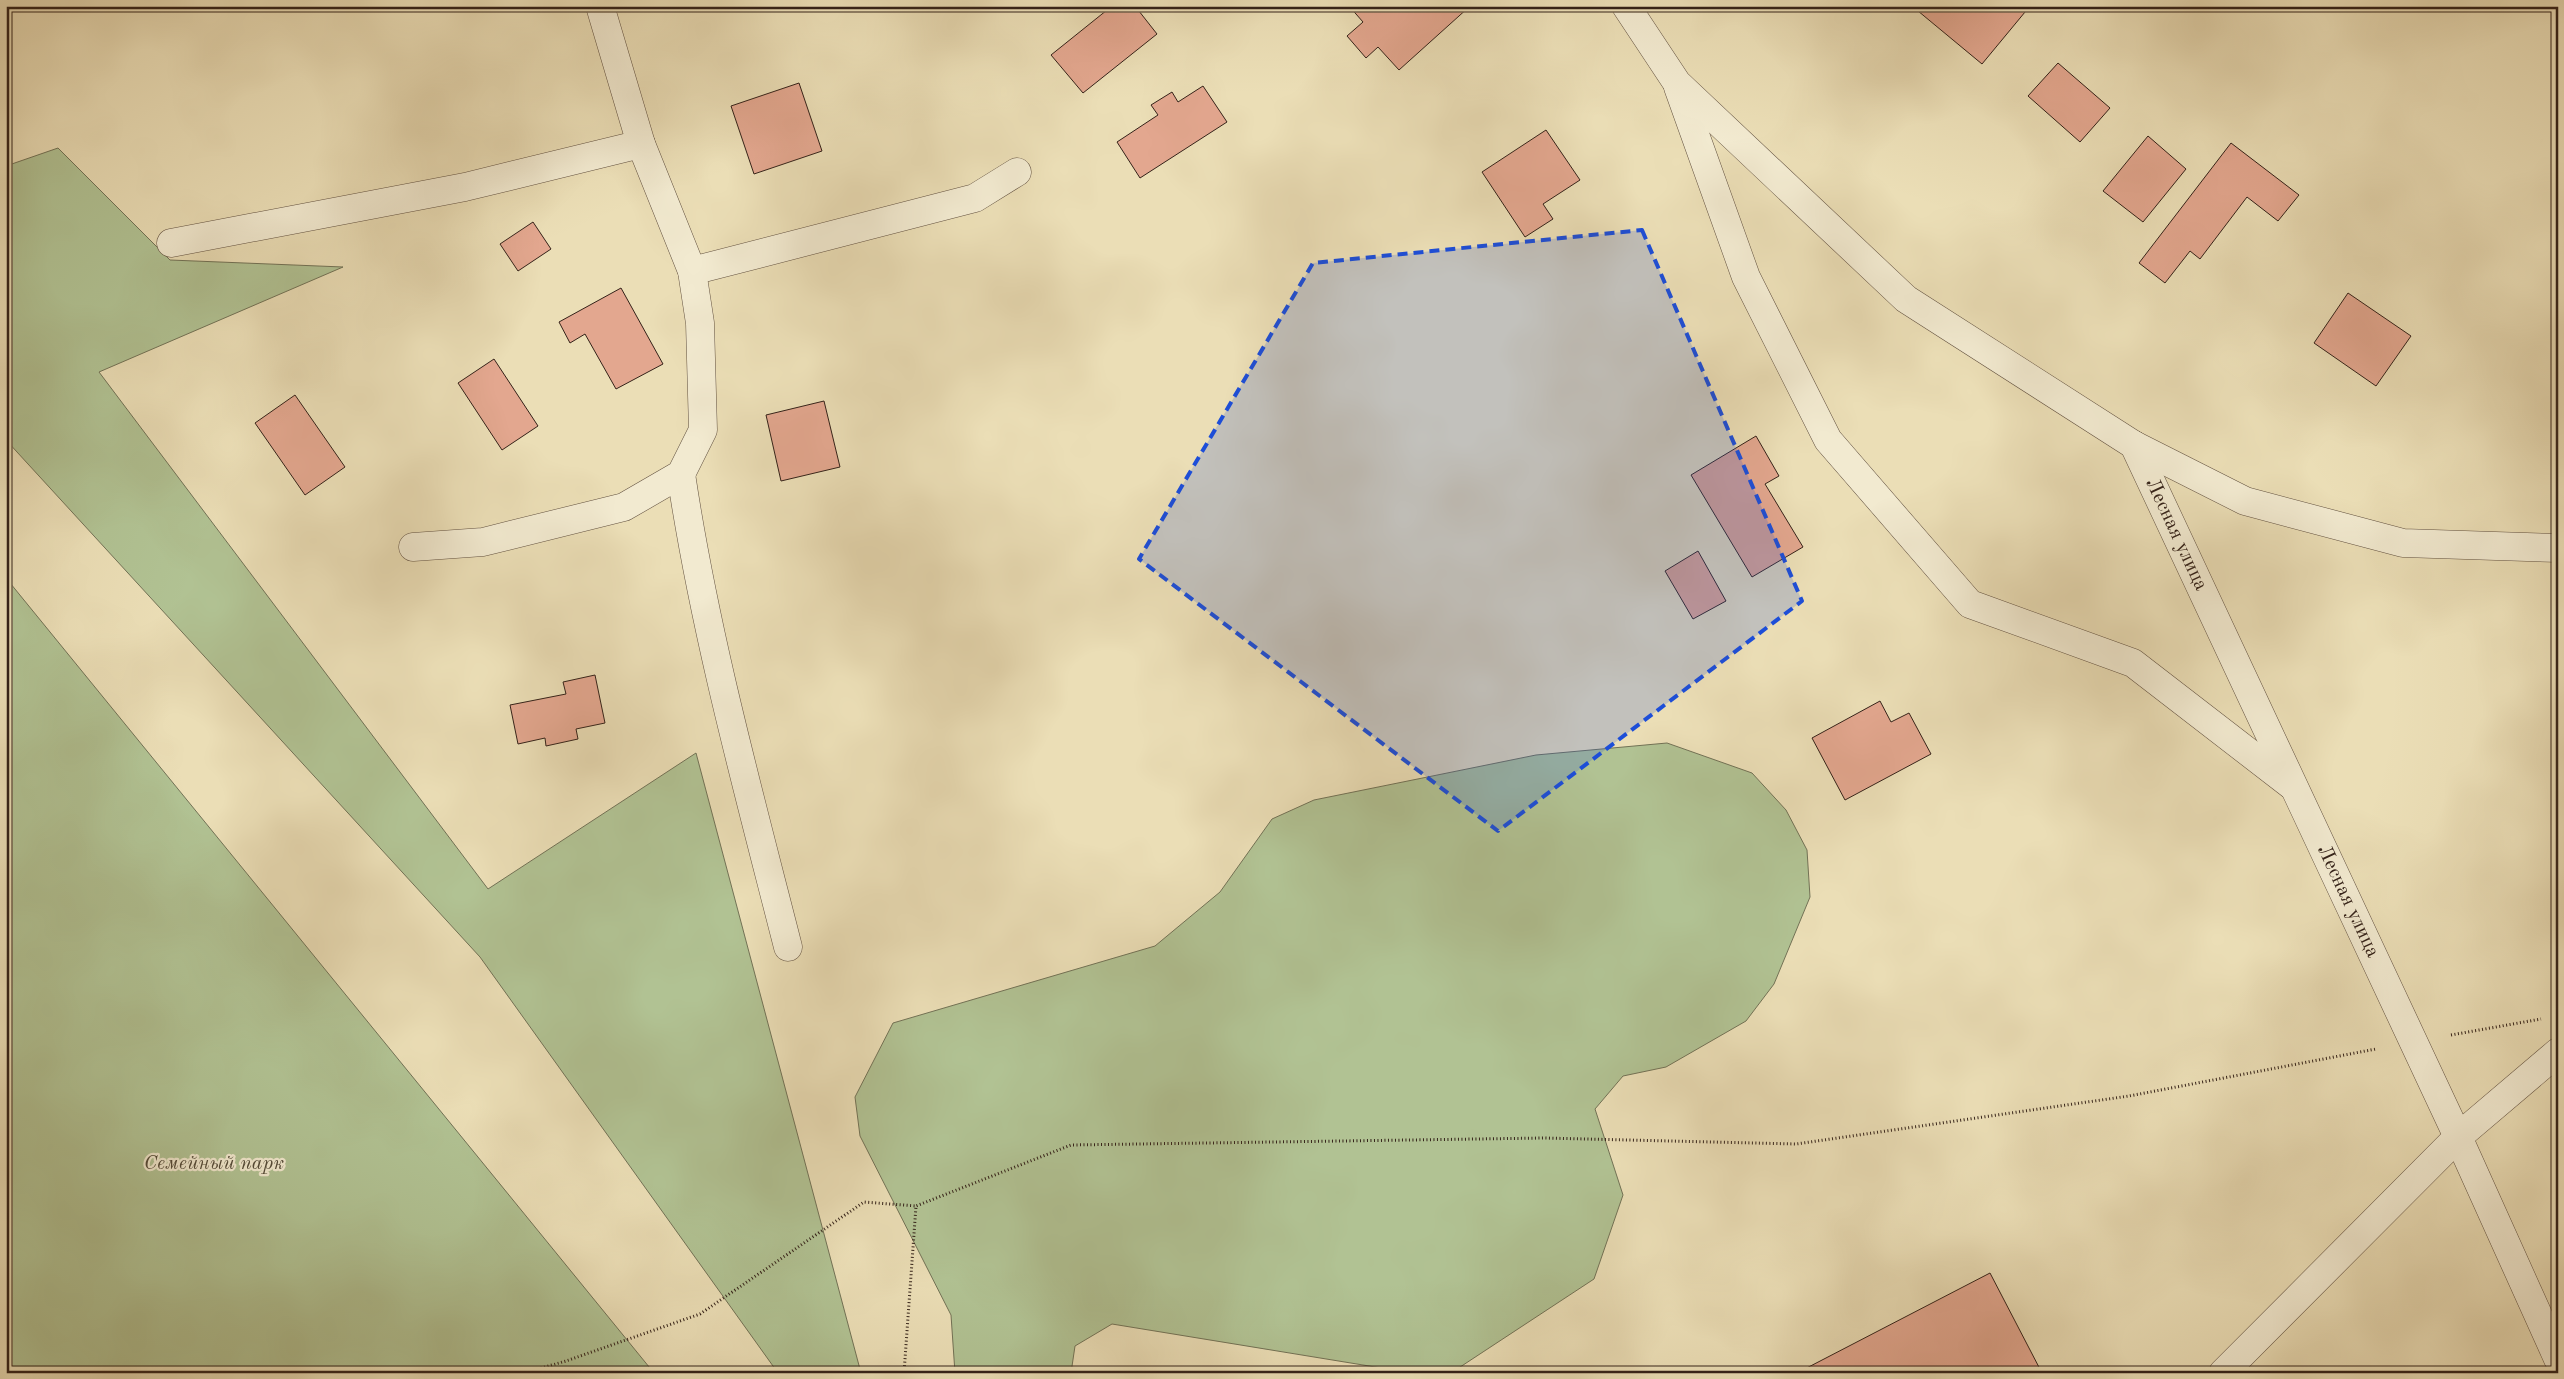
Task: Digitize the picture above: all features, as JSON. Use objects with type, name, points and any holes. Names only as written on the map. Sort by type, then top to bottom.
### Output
[{"type":"street","points":[[600,6],[640,144],[692,271],[700,323],[702,430],[681,474],[694,562],[713,654],[788,947]]},
{"type":"street","points":[[1626,6],[1677,83],[1906,299],[2134,445],[2245,501],[2403,543],[2558,548]]},
{"type":"street","points":[[1677,83],[1746,277],[1828,440],[1970,604],[2133,663],[2294,788]]},
{"type":"street","points":[[171,243],[465,187],[640,144]]},
{"type":"street","points":[[692,271],[975,198],[1017,172]]},
{"type":"street","name":"Лесная улица","points":[[2134,445],[2414,1042],[2558,1359]]},
{"type":"street","points":[[413,547],[483,542],[624,507],[681,474]]},
{"type":"street","points":[[2223,1373],[2458,1138],[2558,1052]]},
{"type":"path","points":[[524,1373],[566,1361],[700,1314],[864,1202],[916,1206],[1071,1145],[1544,1138],[1796,1144],[2129,1096],[2548,1017]]},
{"type":"path","points":[[904,1373],[916,1206]]},
{"type":"highlighted area","points":[[1642,230],[1802,601],[1498,831],[1139,559],[1313,263]]},
{"type":"green space","points":[[58,148],[170,260],[343,267],[99,372],[488,889],[696,753],[861,1373],[778,1373],[480,957],[6,440],[6,166]]},
{"type":"green space","name":"Семейный парк","points":[[6,578],[654,1373],[6,1373]]},
{"type":"green space","points":[[1667,743],[1752,773],[1786,810],[1807,850],[1810,897],[1774,984],[1746,1021],[1666,1067],[1623,1076],[1595,1109],[1623,1195],[1594,1279],[1451,1373],[1412,1373],[1112,1324],[1075,1346],[1071,1373],[955,1373],[951,1315],[860,1136],[855,1097],[893,1023],[1155,946],[1220,892],[1272,819],[1314,800],[1536,755]]},
{"type":"building","points":[[1112,6],[1135,6],[1157,34],[1083,93],[1051,55]]},
{"type":"building","points":[[1349,6],[1469,7],[1399,70],[1378,47],[1366,58],[1347,36],[1363,22]]},
{"type":"building","points":[[1912,6],[2030,6],[1982,64]]},
{"type":"building","points":[[2058,63],[2110,108],[2080,142],[2028,96]]},
{"type":"building","points":[[799,83],[822,151],[754,174],[731,106]]},
{"type":"building","points":[[1203,86],[1227,122],[1140,178],[1117,142],[1158,115],[1151,105],[1172,92],[1178,102]]},
{"type":"building","points":[[1546,130],[1580,180],[1543,204],[1553,219],[1525,237],[1482,172]]},
{"type":"building","points":[[2148,136],[2186,169],[2143,222],[2103,191]]},
{"type":"building","points":[[2231,143],[2299,195],[2278,221],[2247,197],[2200,259],[2190,251],[2165,283],[2139,263]]},
{"type":"building","points":[[533,222],[551,249],[518,271],[500,244]]},
{"type":"building","points":[[621,288],[663,364],[616,389],[585,334],[570,343],[559,322]]},
{"type":"building","points":[[2348,293],[2411,336],[2376,386],[2314,343]]},
{"type":"building","points":[[494,359],[538,426],[502,450],[458,383]]},
{"type":"building","points":[[295,395],[345,467],[305,495],[255,423]]},
{"type":"building","points":[[824,401],[840,467],[781,481],[766,415]]},
{"type":"building","points":[[1756,436],[1779,476],[1765,484],[1803,547],[1752,577],[1691,475]]},
{"type":"building","points":[[1698,551],[1726,601],[1693,619],[1665,571]]},
{"type":"building","points":[[595,675],[605,723],[576,729],[578,739],[546,746],[545,738],[518,744],[510,705],[566,694],[563,682]]},
{"type":"building","points":[[1880,701],[1891,722],[1909,713],[1931,754],[1845,800],[1812,738]]},
{"type":"building","points":[[1990,1273],[2042,1373],[1797,1373]]}]
